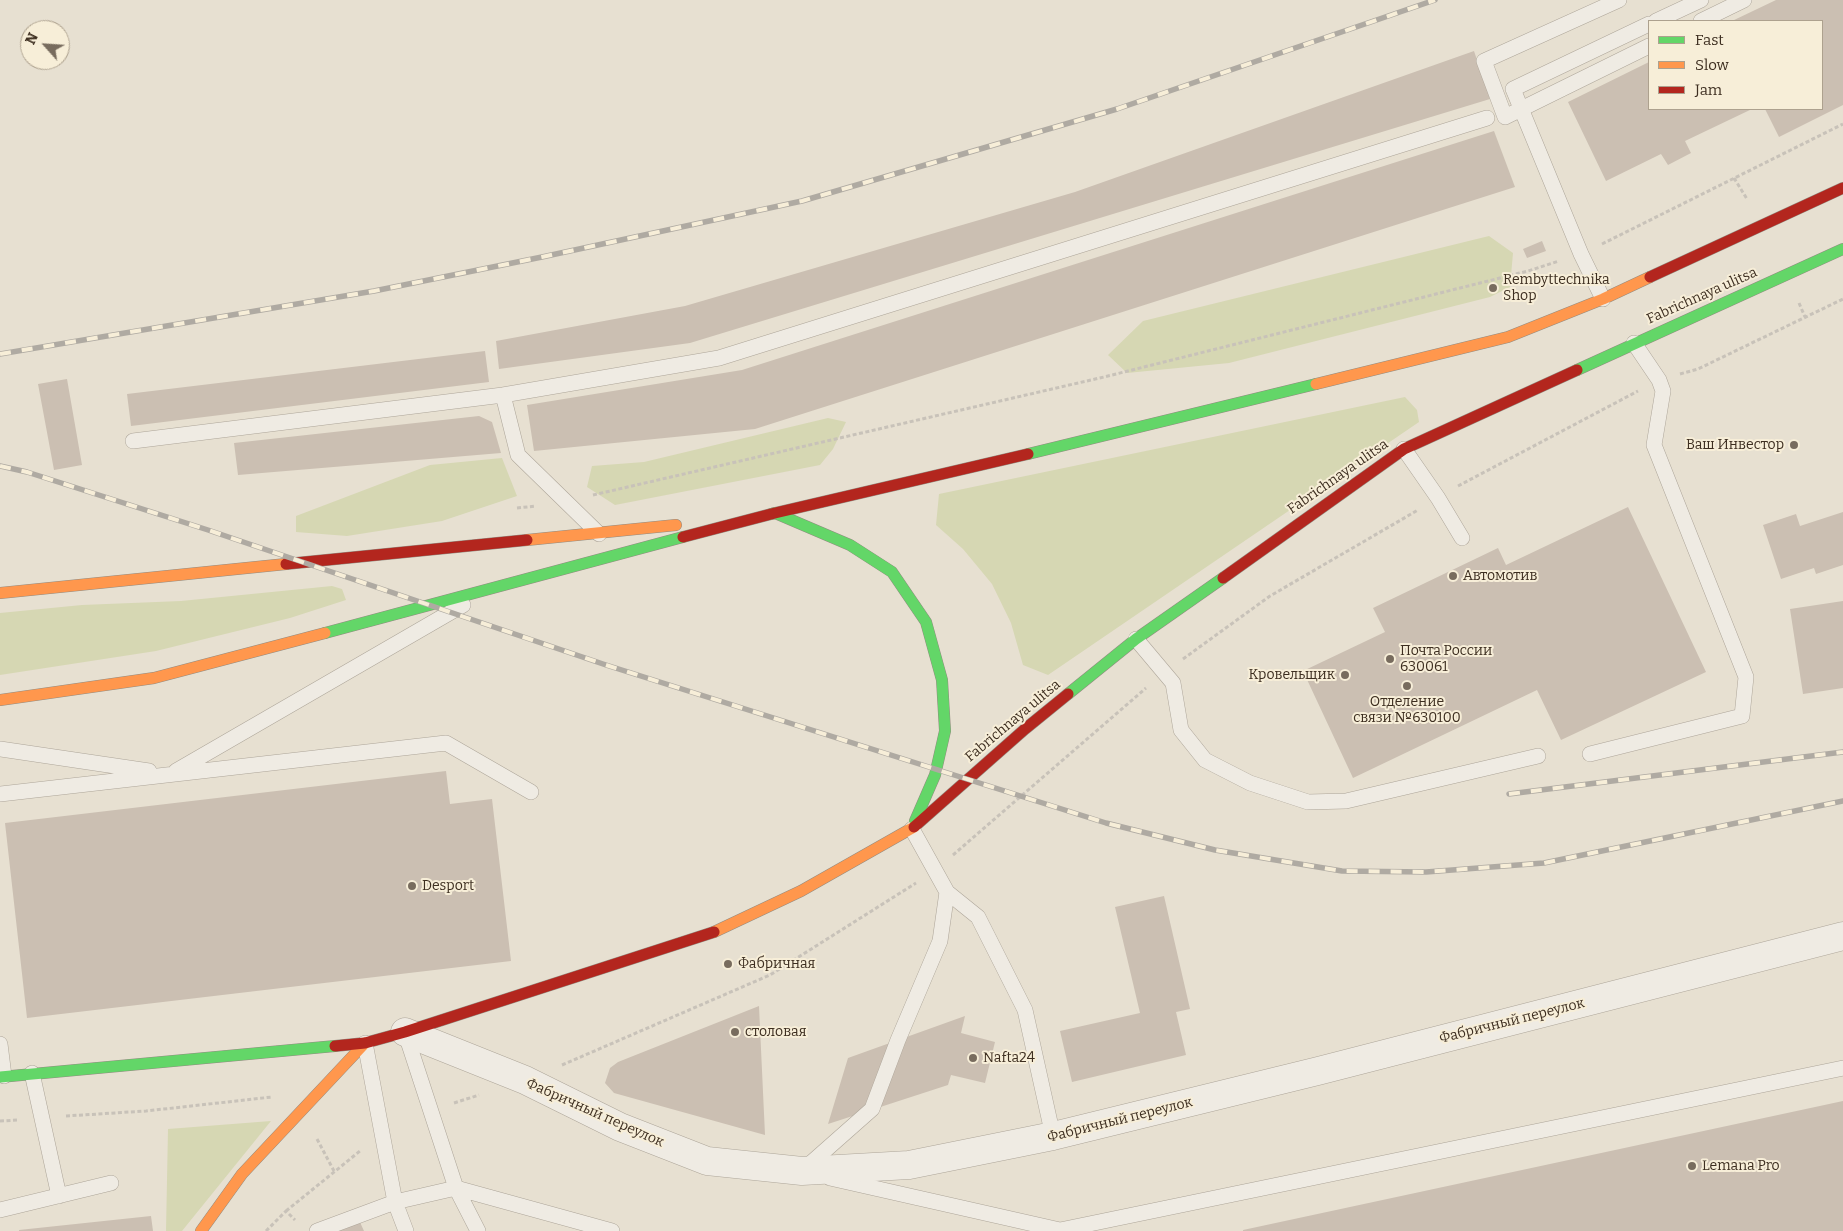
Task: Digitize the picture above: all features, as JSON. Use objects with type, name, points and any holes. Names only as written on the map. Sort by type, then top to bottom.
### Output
[{"type":"main road","points":[[0,700],[154,678],[775,514],[1508,337],[1603,299],[1843,188]]},
{"type":"main road","name":"Fabrichnaya ulitsa","points":[[2,1076],[365,1043],[405,1032],[708,935],[801,891],[912,829],[1025,728],[1136,639],[1404,449],[1843,248]]},
{"type":"main road","points":[[0,593],[599,534],[775,514],[850,544],[892,572],[926,622],[942,680],[945,731],[935,775],[912,829]]},
{"type":"main road","points":[[202,1231],[242,1174],[365,1043]]},
{"type":"street","name":"Фабричный переулок","points":[[405,1032],[525,1080],[620,1127],[707,1161],[802,1171],[909,1165],[1053,1136],[1328,1068],[1843,936]]},
{"type":"lane","points":[[1619,0],[1484,61],[1505,117],[1648,46]]},
{"type":"lane","points":[[1658,20],[1701,0]]},
{"type":"lane","points":[[1703,20],[1744,0]]},
{"type":"lane","points":[[1603,299],[1581,254],[1512,89],[1648,24]]},
{"type":"lane","points":[[133,441],[502,395],[718,358],[1487,118]]},
{"type":"lane","points":[[1590,754],[1742,716],[1746,677],[1654,445],[1663,391],[1634,343]]},
{"type":"lane","points":[[502,395],[518,454],[599,534]]},
{"type":"lane","points":[[1404,449],[1438,498],[1462,538]]},
{"type":"lane","points":[[0,748],[170,775],[493,588]]},
{"type":"lane","points":[[1136,639],[1173,683],[1180,730],[1205,760],[1250,784],[1308,802],[1346,801],[1538,756]]},
{"type":"lane","points":[[0,794],[446,744],[531,792]]},
{"type":"lane","points":[[912,829],[947,892],[978,917],[1026,1010],[1053,1136]]},
{"type":"lane","points":[[802,1171],[872,1109],[898,1040],[940,942],[947,892]]},
{"type":"lane","points":[[405,1032],[456,1188],[478,1231]]},
{"type":"lane","points":[[365,1043],[395,1202],[406,1231]]},
{"type":"lane","points":[[0,1044],[2,1076]]},
{"type":"lane","points":[[802,1171],[1059,1231],[1843,1068]]},
{"type":"lane","points":[[32,1074],[59,1196]]},
{"type":"lane","points":[[0,1210],[111,1183]]},
{"type":"lane","points":[[317,1231],[395,1202],[456,1188],[612,1231]]},
{"type":"path","points":[[508,510],[566,501],[1104,377],[1528,271],[1581,254],[1843,124]]},
{"type":"path","points":[[431,1110],[525,1080],[658,1025],[770,975],[935,870],[1165,672],[1270,596],[1474,477],[1658,380],[1698,369],[1843,298]]},
{"type":"path","points":[[0,1121],[146,1111],[292,1095],[334,1172]]},
{"type":"path","points":[[266,1231],[286,1211],[382,1133]]},
{"type":"path","points":[[286,1211],[300,1224]]},
{"type":"green space","points":[[1489,236],[1513,253],[1510,287],[1490,297],[1229,363],[1127,373],[1108,355],[1143,321]]},
{"type":"green space","points":[[1405,397],[1417,410],[1419,422],[1048,675],[1023,665],[1011,623],[992,584],[963,549],[936,525],[939,494]]},
{"type":"green space","points":[[828,418],[846,422],[833,449],[820,465],[615,505],[587,487],[592,466],[644,462]]},
{"type":"green space","points":[[502,458],[517,496],[442,521],[347,536],[296,532],[296,516],[430,465]]},
{"type":"green space","points":[[332,586],[342,589],[346,600],[290,618],[156,651],[0,675],[0,613],[82,605],[181,601]]},
{"type":"green space","points":[[271,1121],[182,1231],[166,1231],[168,1129]]},
{"type":"building","points":[[1776,0],[1843,0],[1843,105],[1779,137],[1766,110],[1823,110],[1823,20],[1734,20]]},
{"type":"building","points":[[1474,51],[1490,99],[690,343],[499,369],[496,341],[685,306],[1075,192]]},
{"type":"building","points":[[1648,62],[1648,110],[1750,110],[1685,141],[1691,153],[1668,165],[1661,154],[1606,181],[1568,102]]},
{"type":"building","points":[[1494,131],[1515,187],[755,429],[534,451],[527,405],[742,370]]},
{"type":"building","points":[[1542,241],[1546,251],[1527,258],[1523,249]]},
{"type":"building","points":[[485,351],[489,382],[131,426],[127,394]]},
{"type":"building","points":[[67,379],[82,465],[54,470],[38,384]]},
{"type":"building","points":[[479,416],[492,422],[501,453],[238,475],[234,443]]},
{"type":"building","points":[[1628,507],[1706,672],[1561,740],[1537,690],[1353,778],[1303,671],[1385,632],[1373,608],[1498,548],[1506,565]]},
{"type":"building","points":[[1843,512],[1843,565],[1816,574],[1814,568],[1781,579],[1763,525],[1796,514],[1800,526]]},
{"type":"building","points":[[1843,601],[1843,688],[1803,694],[1790,609]]},
{"type":"building","points":[[446,771],[450,804],[492,799],[511,961],[27,1018],[5,823]]},
{"type":"building","points":[[1164,896],[1190,1009],[1176,1012],[1186,1055],[1072,1082],[1060,1031],[1140,1013],[1115,907]]},
{"type":"building","points":[[759,1006],[765,1135],[614,1093],[605,1083],[610,1068],[618,1062]]},
{"type":"building","points":[[965,1016],[961,1033],[995,1042],[985,1083],[951,1075],[948,1085],[828,1124],[848,1058]]},
{"type":"building","name":"Lemana Pro","points":[[1843,1101],[1843,1231],[1243,1231],[1243,1230]]},
{"type":"building","points":[[151,1216],[153,1231],[19,1231],[19,1230]]},
{"type":"building","points":[[359,1220],[364,1231],[333,1231]]},
{"type":"railway","points":[[0,354],[374,291],[802,201],[1117,109],[1435,0]]},
{"type":"railway","points":[[0,466],[27,472],[208,530],[606,665],[1106,823],[1215,850],[1342,871],[1426,872],[1544,863],[1843,801]]},
{"type":"railway","points":[[1509,794],[1843,752]]},
{"type":"traffic: fast","points":[[1577,370],[1843,249]]},
{"type":"traffic: fast","points":[[1028,454],[1316,384]]},
{"type":"traffic: fast","points":[[771,514],[775,513],[850,545],[892,572],[926,622],[942,680],[945,731],[935,775],[915,821]]},
{"type":"traffic: fast","points":[[325,633],[683,537]]},
{"type":"traffic: fast","points":[[1068,694],[1136,639],[1223,578]]},
{"type":"traffic: fast","points":[[0,1077],[335,1046]]},
{"type":"traffic: slow","points":[[1316,384],[1508,337],[1603,299],[1650,277]]},
{"type":"traffic: slow","points":[[527,540],[676,525]]},
{"type":"traffic: slow","points":[[0,593],[286,564]]},
{"type":"traffic: slow","points":[[0,700],[154,678],[325,633]]},
{"type":"traffic: slow","points":[[714,932],[801,891],[914,827]]},
{"type":"traffic: slow","points":[[201,1231],[242,1174],[365,1043]]},
{"type":"traffic: jam","points":[[1650,277],[1843,188]]},
{"type":"traffic: jam","points":[[1223,578],[1404,449],[1577,370]]},
{"type":"traffic: jam","points":[[683,537],[775,513],[1028,454]]},
{"type":"traffic: jam","points":[[286,564],[527,540]]},
{"type":"traffic: jam","points":[[914,827],[1025,729],[1068,694]]},
{"type":"traffic: jam","points":[[335,1046],[365,1043],[405,1032],[714,932]]},
{"type":"place","name":"Rembyttechnika Shop","points":[[1493,288]]},
{"type":"place","name":"Ваш Инвестор","points":[[1794,445]]},
{"type":"place","name":"Автомотив","points":[[1453,576]]},
{"type":"place","name":"Почта России 630061","points":[[1390,659]]},
{"type":"place","name":"Кровельщик","points":[[1345,675]]},
{"type":"place","name":"Отделение связи №630100","points":[[1407,686]]},
{"type":"place","name":"Desport","points":[[412,886]]},
{"type":"place","name":"Фабричная","points":[[728,964]]},
{"type":"place","name":"столовая","points":[[735,1032]]},
{"type":"place","name":"Nafta24","points":[[973,1058]]},
{"type":"place","name":"Lemana Pro","points":[[1692,1166]]}]
